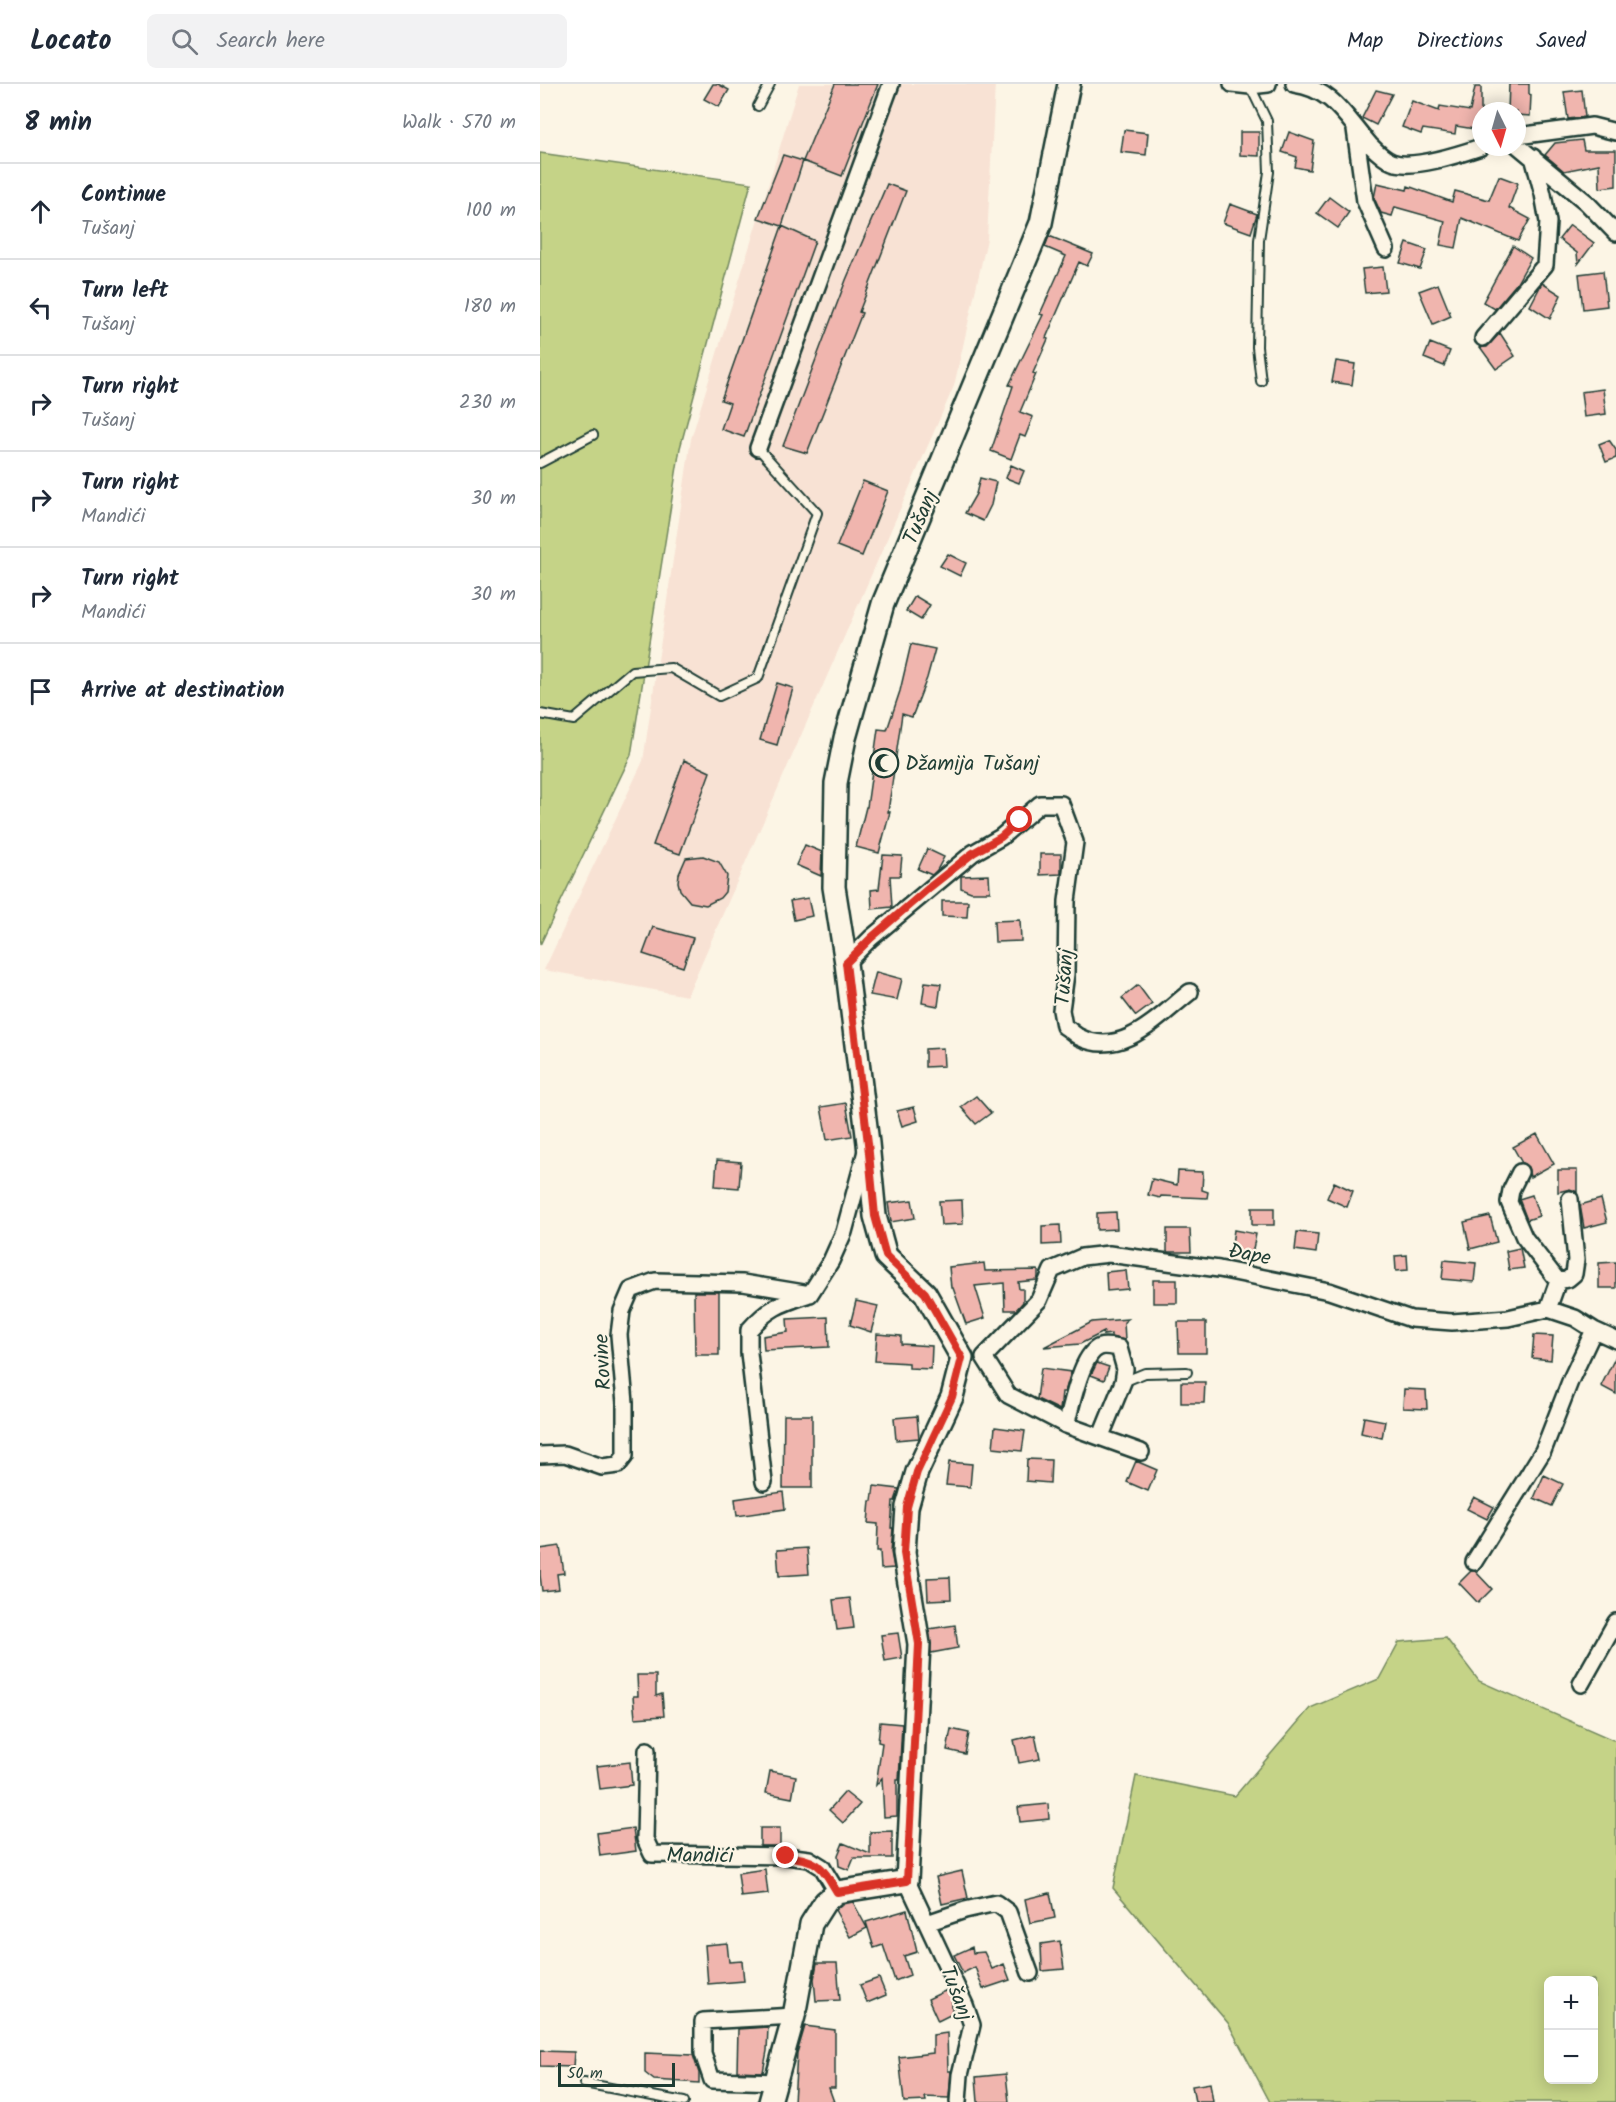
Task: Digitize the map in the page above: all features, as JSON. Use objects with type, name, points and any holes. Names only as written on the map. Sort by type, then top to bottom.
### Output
[{"type":"street","points":[[758,448],[891,84]]},
{"type":"street","name":"Tušanj","points":[[958,2102],[960,2075],[972,2025],[965,2005],[907,1881],[919,1644],[904,1553],[907,1507],[917,1472],[952,1397],[962,1358],[925,1293],[886,1256],[875,1216],[846,963],[834,887],[836,783],[845,738],[883,604],[1041,223],[1069,84]]},
{"type":"street","points":[[1232,84],[1250,86],[1268,84]]},
{"type":"street","points":[[1294,84],[1309,86],[1331,98],[1355,129],[1376,151],[1391,162],[1409,164],[1455,156],[1472,150]]},
{"type":"street","points":[[1526,135],[1592,126],[1616,132]]},
{"type":"street","points":[[1355,129],[1365,201],[1386,249]]},
{"type":"street","points":[[1526,152],[1586,202],[1616,233]]},
{"type":"street","points":[[1483,338],[1545,265],[1548,222],[1544,195],[1533,158]]},
{"type":"street","name":"Tušanj","points":[[846,963],[879,930],[973,853],[1001,837],[1040,804],[1061,804],[1076,842],[1067,901],[1066,974],[1061,1010],[1064,1026],[1080,1038],[1108,1044],[1134,1036],[1190,992]]},
{"type":"street","name":"Tušanj","points":[[810,1294],[831,1261],[844,1232],[868,1143]]},
{"type":"street","points":[[1520,1172],[1511,1190],[1509,1202],[1524,1237],[1558,1281]]},
{"type":"street","points":[[1558,1281],[1568,1279],[1574,1274],[1570,1199]]},
{"type":"street","name":"Đape","points":[[984,1357],[1039,1300],[1052,1270],[1082,1257],[1109,1254],[1219,1269],[1329,1291],[1411,1319],[1452,1322],[1508,1318],[1548,1309]]},
{"type":"street","name":"Rovine","points":[[540,1455],[565,1454],[602,1467],[618,1465],[625,1456],[625,1404],[620,1335],[622,1311],[631,1290],[655,1281],[743,1283],[810,1294]]},
{"type":"street","points":[[1558,1281],[1548,1309],[1575,1318],[1616,1340]]},
{"type":"street","points":[[764,1482],[749,1353],[749,1330],[760,1317],[775,1306],[810,1294]]},
{"type":"street","points":[[1474,1563],[1544,1451],[1571,1379],[1594,1330]]},
{"type":"street","points":[[1066,1425],[1084,1363],[1090,1352],[1101,1346],[1119,1348],[1125,1369],[1124,1382],[1101,1436]]},
{"type":"street","points":[[962,1358],[984,1357],[1008,1395],[1066,1425],[1141,1452]]},
{"type":"street","points":[[1581,1684],[1616,1622]]},
{"type":"street","name":"Mandići","points":[[647,1750],[645,1839],[652,1854],[786,1856],[809,1859],[822,1867],[837,1892]]},
{"type":"street","points":[[770,2102],[794,2016],[811,1924],[825,1902],[837,1892],[907,1881]]},
{"type":"street","points":[[927,1923],[965,1910],[996,1903],[1008,1912],[1030,1973]]},
{"type":"street","points":[[776,2082],[712,2080],[704,2054],[703,2021],[794,2016]]},
{"type":"lane","points":[[758,106],[770,84]]},
{"type":"lane","points":[[1250,86],[1267,121],[1269,172],[1259,240],[1257,346],[1261,381]]},
{"type":"lane","points":[[540,463],[593,435]]},
{"type":"lane","points":[[540,714],[574,720],[632,671],[671,668],[719,696],[758,678],[817,513],[758,448]]},
{"type":"lane","points":[[1124,1382],[1145,1373],[1186,1372]]},
{"type":"lane","points":[[584,2084],[684,2102]]},
{"type":"shaded area","points":[[799,84],[995,84],[987,239],[954,386],[687,996],[544,970],[643,761],[691,439]]},
{"type":"green space","points":[[540,153],[751,183],[680,448],[631,755],[540,945]]},
{"type":"green space","points":[[1446,1638],[1479,1681],[1613,1740],[1616,1739],[1616,2102],[1270,2102],[1228,2023],[1113,1888],[1136,1776],[1235,1796],[1310,1708],[1379,1679],[1399,1642]]},
{"type":"building","points":[[713,84],[729,90],[719,107],[704,99]]},
{"type":"building","points":[[835,84],[878,84],[842,176],[803,161]]},
{"type":"building","points":[[1509,84],[1529,84],[1530,116],[1526,116],[1526,102],[1508,102]]},
{"type":"building","points":[[1475,87],[1481,87],[1481,102],[1472,102],[1472,129],[1456,126],[1455,134],[1423,129],[1421,134],[1402,127],[1412,101],[1439,111],[1440,106],[1470,111]]},
{"type":"building","points":[[1376,90],[1392,94],[1376,125],[1362,118]]},
{"type":"building","points":[[1582,90],[1585,117],[1568,119],[1564,92]]},
{"type":"building","points":[[1124,130],[1148,133],[1146,155],[1121,152]]},
{"type":"building","points":[[1240,132],[1259,132],[1259,156],[1240,155]]},
{"type":"building","points":[[1289,132],[1314,141],[1310,170],[1295,167],[1297,157],[1282,152]]},
{"type":"building","points":[[1582,140],[1584,150],[1616,150],[1616,186],[1600,188],[1599,164],[1564,171],[1545,155],[1555,143]]},
{"type":"building","points":[[783,155],[803,161],[782,226],[758,218]]},
{"type":"building","points":[[1499,176],[1518,183],[1509,208],[1530,219],[1518,241],[1462,218],[1456,248],[1440,245],[1445,221],[1395,207],[1392,216],[1381,213],[1374,198],[1377,183],[1407,190],[1408,186],[1452,202],[1455,191],[1489,200]]},
{"type":"building","points":[[887,184],[906,191],[859,312],[862,313],[807,453],[783,446],[846,280]]},
{"type":"building","points":[[1329,197],[1349,212],[1338,228],[1317,213]]},
{"type":"building","points":[[1230,204],[1257,214],[1251,233],[1223,223]]},
{"type":"building","points":[[1570,225],[1594,243],[1578,264],[1577,253],[1559,239]]},
{"type":"building","points":[[782,226],[815,241],[744,437],[721,429],[730,403],[721,400]]},
{"type":"building","points":[[1049,236],[1093,254],[1087,266],[1079,262],[1046,338],[1048,339],[1033,373],[1036,374],[1020,412],[1033,417],[1025,437],[1020,435],[1011,459],[991,451],[1013,386],[1009,385],[1043,315],[1040,314],[1066,256],[1045,247]]},
{"type":"building","points":[[1407,243],[1427,250],[1420,269],[1400,263]]},
{"type":"building","points":[[1513,246],[1531,258],[1517,283],[1495,309],[1483,302]]},
{"type":"building","points":[[1383,267],[1386,291],[1365,293],[1362,269]]},
{"type":"building","points":[[1603,271],[1607,306],[1583,309],[1579,274]]},
{"type":"building","points":[[1542,283],[1561,295],[1550,319],[1530,306]]},
{"type":"building","points":[[1438,284],[1451,316],[1433,324],[1419,291]]},
{"type":"building","points":[[1500,333],[1515,356],[1496,369],[1480,347],[1487,347]]},
{"type":"building","points":[[1430,343],[1450,351],[1444,366],[1424,358]]},
{"type":"building","points":[[1336,361],[1355,364],[1352,385],[1332,382]]},
{"type":"building","points":[[1603,389],[1606,414],[1584,417],[1581,392]]},
{"type":"building","points":[[1609,440],[1616,450],[1616,458],[1606,462],[1599,444]]},
{"type":"building","points":[[1011,465],[1024,471],[1019,483],[1006,478]]},
{"type":"building","points":[[980,478],[996,482],[991,505],[983,521],[965,513],[976,494]]},
{"type":"building","points":[[863,481],[888,491],[862,556],[837,546]]},
{"type":"building","points":[[948,554],[966,563],[960,576],[940,566]]},
{"type":"building","points":[[915,596],[930,605],[921,620],[906,611]]},
{"type":"building","points":[[911,644],[935,649],[912,717],[902,714],[888,812],[890,812],[879,853],[856,847],[867,807],[878,729],[887,730],[900,691]]},
{"type":"building","points":[[777,683],[793,688],[777,745],[760,740]]},
{"type":"building","points":[[684,760],[710,772],[680,854],[653,845]]},
{"type":"building","points":[[805,845],[822,852],[821,876],[796,865]]},
{"type":"building","points":[[927,849],[944,857],[932,875],[918,869]]},
{"type":"building","points":[[1040,854],[1061,854],[1061,874],[1040,875]]},
{"type":"building","points":[[883,855],[902,856],[900,876],[890,876],[892,907],[872,909],[871,890],[879,889]]},
{"type":"building","points":[[703,856],[719,862],[727,876],[725,892],[720,898],[706,905],[690,902],[680,890],[678,882],[686,858]]},
{"type":"building","points":[[989,875],[990,892],[971,892],[961,888],[961,876]]},
{"type":"building","points":[[808,898],[812,916],[794,920],[790,901]]},
{"type":"building","points":[[942,901],[968,901],[967,917],[942,916]]},
{"type":"building","points":[[1020,920],[1021,941],[995,942],[994,921]]},
{"type":"building","points":[[653,927],[693,938],[683,967],[643,954]]},
{"type":"building","points":[[876,972],[902,979],[897,1000],[870,995]]},
{"type":"building","points":[[925,982],[941,984],[938,1006],[922,1003]]},
{"type":"building","points":[[1138,985],[1152,1004],[1136,1016],[1122,998]]},
{"type":"building","points":[[943,1048],[944,1066],[925,1067],[925,1049]]},
{"type":"building","points":[[976,1096],[991,1113],[976,1124],[961,1107]]},
{"type":"building","points":[[846,1103],[852,1136],[827,1140],[821,1107]]},
{"type":"building","points":[[914,1107],[918,1121],[902,1126],[897,1111]]},
{"type":"building","points":[[1537,1134],[1554,1164],[1530,1177],[1528,1167],[1522,1163],[1513,1147]]},
{"type":"building","points":[[717,1160],[741,1162],[739,1188],[715,1186]]},
{"type":"building","points":[[1558,1170],[1577,1170],[1577,1192],[1570,1189],[1558,1192]]},
{"type":"building","points":[[1178,1171],[1203,1172],[1202,1190],[1208,1192],[1207,1198],[1161,1196],[1160,1198],[1148,1195],[1152,1179],[1177,1185]]},
{"type":"building","points":[[1334,1182],[1353,1191],[1347,1207],[1327,1198]]},
{"type":"building","points":[[1532,1195],[1539,1216],[1527,1220],[1519,1199]]},
{"type":"building","points":[[1601,1199],[1607,1222],[1584,1228],[1580,1205]]},
{"type":"building","points":[[912,1200],[915,1218],[891,1222],[888,1203]]},
{"type":"building","points":[[962,1200],[963,1224],[941,1225],[939,1201]]},
{"type":"building","points":[[1252,1208],[1274,1208],[1274,1225],[1252,1225]]},
{"type":"building","points":[[1116,1212],[1117,1229],[1097,1230],[1097,1213]]},
{"type":"building","points":[[1490,1216],[1497,1242],[1470,1249],[1464,1222]]},
{"type":"building","points":[[1060,1225],[1061,1244],[1042,1245],[1042,1226]]},
{"type":"building","points":[[1167,1229],[1190,1229],[1191,1252],[1167,1252]]},
{"type":"building","points":[[1234,1230],[1256,1234],[1252,1254],[1231,1251]]},
{"type":"building","points":[[1297,1232],[1318,1234],[1316,1253],[1295,1250]]},
{"type":"building","points":[[1520,1248],[1524,1268],[1509,1270],[1506,1251]]},
{"type":"building","points":[[1407,1255],[1408,1270],[1396,1271],[1395,1256]]},
{"type":"building","points":[[1444,1260],[1476,1263],[1474,1282],[1442,1279]]},
{"type":"building","points":[[1616,1262],[1616,1288],[1599,1288],[1599,1263]]},
{"type":"building","points":[[984,1263],[985,1271],[1038,1270],[1038,1277],[1037,1280],[1018,1282],[1019,1289],[1023,1289],[1023,1302],[1016,1310],[1005,1310],[1004,1283],[975,1286],[985,1318],[966,1324],[953,1288],[951,1288],[949,1267]]},
{"type":"building","points":[[1126,1270],[1128,1289],[1107,1291],[1106,1272]]},
{"type":"building","points":[[1153,1280],[1177,1280],[1177,1303],[1153,1303]]},
{"type":"building","points":[[694,1292],[719,1292],[719,1355],[695,1355]]},
{"type":"building","points":[[856,1301],[878,1306],[871,1332],[850,1325]]},
{"type":"building","points":[[828,1317],[829,1347],[764,1350],[763,1336],[788,1332],[787,1319]]},
{"type":"building","points":[[1128,1319],[1124,1322],[1125,1340],[1111,1337],[1111,1334],[1103,1335],[1104,1332],[1080,1344],[1044,1347],[1092,1322]]},
{"type":"building","points":[[1178,1322],[1206,1322],[1206,1353],[1179,1353]]},
{"type":"building","points":[[877,1334],[901,1336],[901,1344],[932,1346],[931,1369],[909,1368],[909,1363],[875,1361]]},
{"type":"building","points":[[1534,1335],[1553,1336],[1551,1360],[1532,1358]]},
{"type":"building","points":[[1616,1356],[1616,1394],[1601,1386]]},
{"type":"building","points":[[1097,1363],[1109,1367],[1104,1380],[1091,1375]]},
{"type":"building","points":[[1041,1368],[1071,1372],[1065,1392],[1062,1392],[1060,1410],[1037,1399]]},
{"type":"building","points":[[1181,1382],[1205,1382],[1204,1403],[1181,1403]]},
{"type":"building","points":[[1404,1389],[1426,1390],[1427,1409],[1403,1408]]},
{"type":"building","points":[[784,1415],[812,1415],[812,1488],[783,1488]]},
{"type":"building","points":[[917,1416],[919,1438],[896,1440],[894,1418]]},
{"type":"building","points":[[1364,1417],[1385,1421],[1382,1438],[1361,1433]]},
{"type":"building","points":[[995,1427],[1025,1431],[1022,1451],[993,1448]]},
{"type":"building","points":[[1027,1459],[1051,1460],[1050,1483],[1026,1481]]},
{"type":"building","points":[[1136,1461],[1157,1470],[1148,1491],[1127,1482]]},
{"type":"building","points":[[949,1462],[972,1464],[970,1487],[946,1485]]},
{"type":"building","points":[[1544,1475],[1563,1484],[1552,1506],[1534,1498]]},
{"type":"building","points":[[874,1486],[899,1489],[893,1501],[891,1528],[893,1528],[891,1552],[894,1568],[881,1569],[880,1551],[877,1551],[878,1524],[868,1523]]},
{"type":"building","points":[[783,1492],[785,1509],[737,1516],[735,1499]]},
{"type":"building","points":[[1474,1497],[1494,1507],[1487,1519],[1467,1509]]},
{"type":"building","points":[[560,1546],[564,1573],[557,1574],[559,1589],[542,1591],[540,1549]]},
{"type":"building","points":[[807,1548],[809,1574],[779,1576],[777,1550]]},
{"type":"building","points":[[1471,1571],[1475,1571],[1492,1589],[1478,1603],[1459,1583]]},
{"type":"building","points":[[950,1577],[951,1599],[928,1600],[927,1578]]},
{"type":"building","points":[[850,1598],[854,1628],[837,1630],[833,1600]]},
{"type":"building","points":[[955,1625],[958,1648],[931,1653],[929,1629]]},
{"type":"building","points":[[898,1633],[902,1658],[885,1661],[881,1635]]},
{"type":"building","points":[[637,1675],[656,1675],[656,1696],[662,1694],[664,1716],[635,1718],[633,1696],[638,1696]]},
{"type":"building","points":[[880,1722],[902,1724],[899,1780],[897,1780],[897,1816],[884,1817],[882,1778],[876,1785],[882,1743],[878,1742]]},
{"type":"building","points":[[951,1729],[969,1733],[965,1754],[947,1750]]},
{"type":"building","points":[[1035,1735],[1040,1759],[1019,1763],[1014,1740]]},
{"type":"building","points":[[630,1762],[632,1785],[600,1789],[597,1766]]},
{"type":"building","points":[[770,1771],[796,1776],[792,1798],[766,1793]]},
{"type":"building","points":[[845,1792],[860,1804],[843,1823],[829,1810]]},
{"type":"building","points":[[1048,1804],[1049,1819],[1020,1822],[1018,1807]]},
{"type":"building","points":[[633,1828],[636,1851],[600,1856],[597,1833]]},
{"type":"building","points":[[760,1828],[780,1828],[780,1846],[760,1846]]},
{"type":"building","points":[[892,1831],[892,1858],[854,1858],[849,1870],[839,1866],[838,1855],[843,1843],[870,1854],[870,1832]]},
{"type":"building","points":[[765,1869],[768,1894],[741,1897],[738,1873]]},
{"type":"building","points":[[962,1871],[968,1898],[942,1904],[936,1877]]},
{"type":"building","points":[[1050,1893],[1055,1918],[1030,1923],[1025,1899]]},
{"type":"building","points":[[853,1902],[867,1928],[850,1937],[835,1910],[842,1904]]},
{"type":"building","points":[[907,1910],[917,1952],[904,1956],[910,1975],[895,1981],[883,1945],[874,1948],[866,1922]]},
{"type":"building","points":[[1060,1941],[1064,1969],[1042,1971],[1041,1944]]},
{"type":"building","points":[[727,1943],[729,1962],[742,1961],[744,1981],[708,1984],[705,1945]]},
{"type":"building","points":[[972,1947],[973,1953],[984,1952],[992,1969],[1004,1964],[1010,1980],[983,1989],[975,1967],[963,1973],[954,1955]]},
{"type":"building","points":[[817,1963],[837,1963],[840,2000],[816,2001],[814,1979]]},
{"type":"building","points":[[879,1978],[886,1995],[867,2003],[860,1985]]},
{"type":"building","points":[[947,1990],[952,1999],[952,2014],[938,2021],[928,1999]]},
{"type":"building","points":[[805,2026],[835,2030],[835,2088],[829,2088],[834,2102],[794,2102],[797,2053]]},
{"type":"building","points":[[768,2027],[763,2072],[737,2071],[738,2029]]},
{"type":"building","points":[[947,2033],[948,2071],[951,2071],[949,2098],[925,2097],[926,2101],[904,2102],[899,2057],[933,2053],[933,2035]]},
{"type":"building","points":[[540,2051],[574,2052],[573,2067],[540,2066]]},
{"type":"building","points":[[645,2053],[693,2055],[699,2073],[699,2083],[654,2080],[645,2073]]},
{"type":"building","points":[[1006,2074],[1009,2102],[978,2102],[976,2077]]},
{"type":"building","points":[[1210,2083],[1213,2102],[1195,2102],[1192,2086]]},
{"type":"place","name":"Džamija Tušanj","points":[[884,763]]},
{"type":"route","points":[[786,1856],[809,1859],[822,1867],[837,1892],[907,1881],[919,1644],[904,1553],[907,1507],[917,1472],[952,1397],[962,1358],[925,1293],[886,1256],[875,1216],[846,963],[930,887],[973,853],[1001,837],[1020,820]]}]
